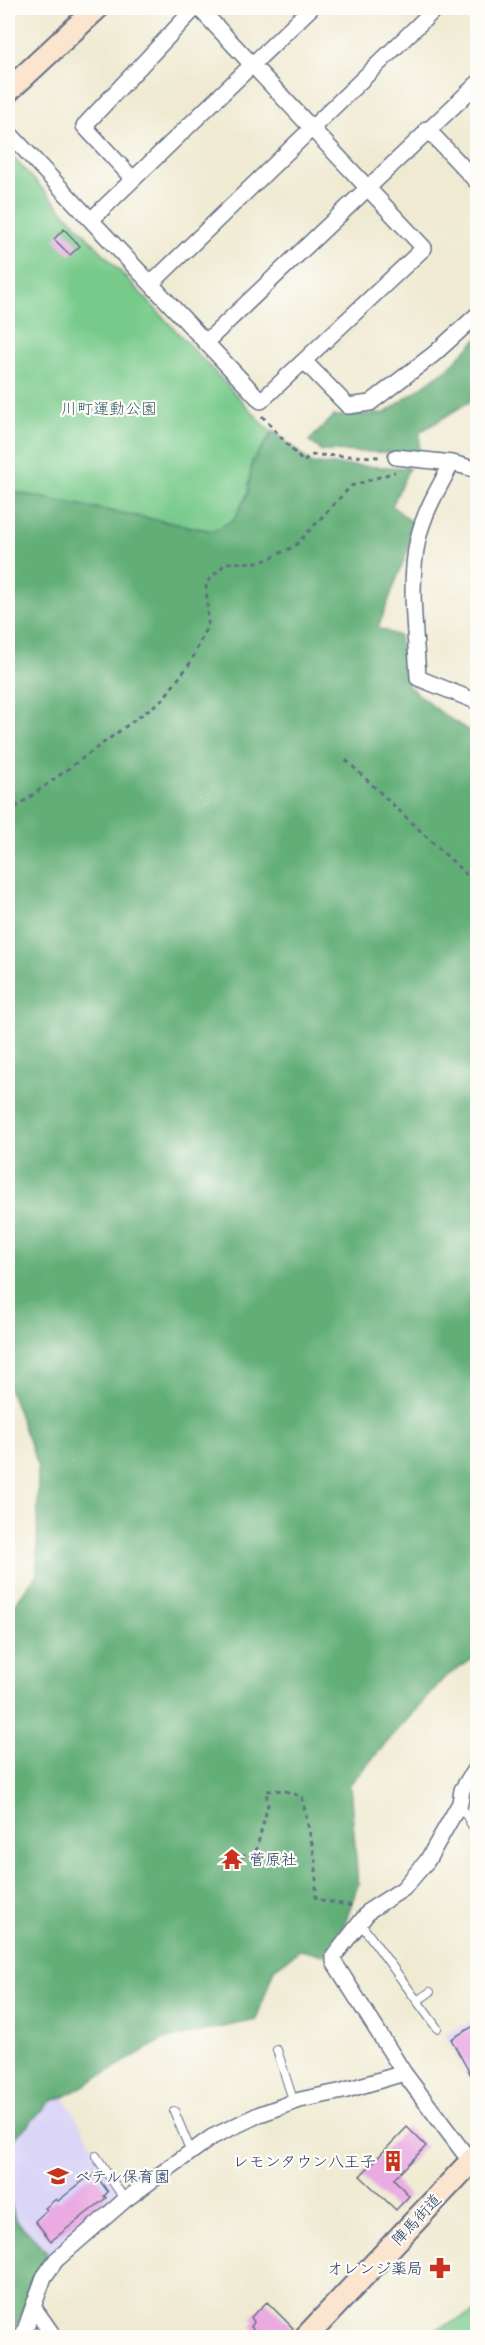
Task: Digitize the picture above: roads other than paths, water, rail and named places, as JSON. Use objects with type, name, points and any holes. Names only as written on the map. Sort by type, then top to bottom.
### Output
[{"type":"main road","points":[[8,91],[97,8]]},
{"type":"main road","name":"陣馬街道","points":[[305,2337],[475,2164]]},
{"type":"street","points":[[8,132],[261,401],[424,248],[253,64],[196,8],[84,126],[132,178]]},
{"type":"street","points":[[90,220],[311,8]]},
{"type":"street","points":[[152,284],[436,8]]},
{"type":"street","points":[[206,342],[477,83]]},
{"type":"street","points":[[428,129],[477,183]]},
{"type":"street","points":[[304,362],[348,406],[370,403],[434,354],[477,314]]},
{"type":"street","points":[[401,458],[452,463],[477,470]]},
{"type":"street","points":[[452,463],[426,513],[418,537],[414,565],[418,678],[477,702]]},
{"type":"street","points":[[475,2164],[404,2073],[334,1962],[334,1956],[370,1910],[403,1889],[427,1861],[459,1803],[462,1790],[477,1764]]},
{"type":"street","points":[[22,2337],[44,2277],[56,2260],[125,2200],[212,2137],[260,2114],[404,2073]]},
{"type":"street","points":[[34,2308],[55,2337]]},
{"type":"lane","points":[[459,1803],[477,1836]]},
{"type":"lane","points":[[361,1924],[437,2028]]},
{"type":"lane","points":[[417,2001],[430,1992]]},
{"type":"lane","points":[[277,2049],[294,2103]]},
{"type":"lane","points":[[174,2110],[191,2152]]},
{"type":"lane","points":[[96,2156],[125,2200]]},
{"type":"place","name":"菅原社","points":[[232,1859]]},
{"type":"place","name":"レモンタウン八王子","points":[[393,2161]]},
{"type":"place","name":"ベテル保育園","points":[[58,2176]]},
{"type":"place","name":"オレンジ薬局","points":[[440,2268]]},
{"type":"park label","name":"川町運動公園","points":[[109,408]]}]
